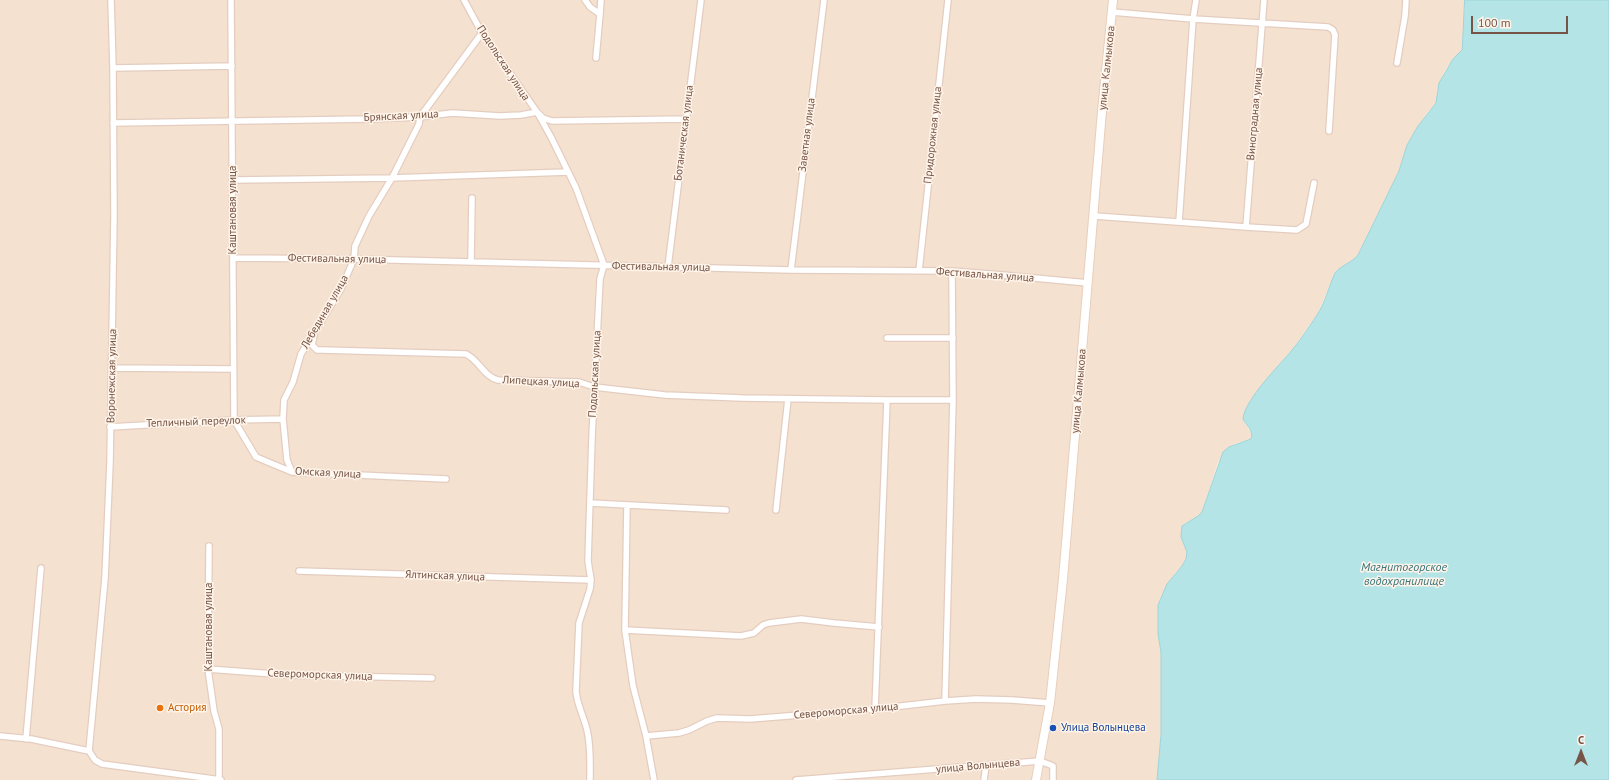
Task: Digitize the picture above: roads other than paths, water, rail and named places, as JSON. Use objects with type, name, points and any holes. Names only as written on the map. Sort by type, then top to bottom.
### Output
[{"type":"main road","name":"улица Калмыкова","points":[[1036,780],[1050,703],[1064,579],[1102,111],[1113,0]]},
{"type":"street","name":"Воронежская улица","points":[[89,751],[105,578],[112,368],[114,216],[111,0]]},
{"type":"street","name":"Каштановая улица","points":[[231,0],[234,420]]},
{"type":"street","name":"Подольская улица","points":[[464,0],[482,32],[537,112],[551,137],[576,188],[604,265],[600,279],[594,387],[588,560],[591,580],[588,599],[579,623],[576,691],[577,702],[587,729],[589,742],[590,780]]},
{"type":"street","points":[[585,0],[590,8],[600,14]]},
{"type":"street","points":[[596,58],[601,0]]},
{"type":"street","name":"Ботаническая улица","points":[[668,267],[701,0]]},
{"type":"street","name":"Заветная улица","points":[[791,270],[824,0]]},
{"type":"street","name":"Придорожная улица","points":[[919,271],[948,0]]},
{"type":"street","points":[[1179,222],[1193,19],[1196,0]]},
{"type":"street","name":"Виноградная улица","points":[[1246,228],[1264,0]]},
{"type":"street","points":[[1397,63],[1405,16],[1406,0]]},
{"type":"street","points":[[1112,12],[1262,24],[1318,26],[1333,30],[1335,36],[1329,131]]},
{"type":"street","name":"Лебединая улица","points":[[292,472],[287,460],[283,419],[284,400],[293,382],[301,354],[341,289],[354,259],[355,246],[369,216],[392,178],[419,124],[420,117],[482,32]]},
{"type":"street","points":[[113,68],[232,66]]},
{"type":"street","points":[[537,112],[543,118],[552,121],[686,119]]},
{"type":"street","name":"Брянская улица","points":[[113,123],[420,117],[452,113],[500,116],[521,115],[537,112]]},
{"type":"street","points":[[233,180],[392,178],[568,172]]},
{"type":"street","points":[[1094,216],[1246,228],[1298,230],[1303,227],[1307,219],[1314,183]]},
{"type":"street","points":[[471,262],[472,198]]},
{"type":"street","name":"Фестивальная улица","points":[[234,258],[354,259],[791,270],[952,271],[1088,283]]},
{"type":"street","points":[[945,701],[953,400],[952,271]]},
{"type":"street","name":"Липецкая улица","points":[[314,334],[312,345],[317,350],[466,354],[473,358],[493,379],[579,382],[594,387],[665,396],[788,399],[953,400]]},
{"type":"street","points":[[887,338],[953,338]]},
{"type":"street","points":[[112,368],[233,369]]},
{"type":"street","points":[[776,510],[788,399]]},
{"type":"street","points":[[875,710],[887,400]]},
{"type":"street","name":"Тепличный переулок","points":[[110,427],[234,420],[283,419]]},
{"type":"street","name":"Омская улица","points":[[234,420],[256,457],[292,472],[446,479]]},
{"type":"street","points":[[590,503],[726,510]]},
{"type":"street","points":[[627,505],[625,630],[633,686],[646,736],[654,780]]},
{"type":"street","name":"Каштановая улица","points":[[210,546],[208,669],[214,711],[219,729],[220,780]]},
{"type":"street","points":[[26,739],[41,568]]},
{"type":"street","name":"Ялтинская улица","points":[[299,571],[591,580]]},
{"type":"street","points":[[625,630],[741,636],[754,633],[763,625],[769,623],[801,618],[879,627]]},
{"type":"street","name":"Североморская улица","points":[[208,669],[287,675],[432,678]]},
{"type":"street","name":"Североморская улица","points":[[646,736],[679,733],[717,718],[750,719],[875,710],[945,701],[992,699],[1050,703]]},
{"type":"street","points":[[0,736],[26,739],[89,751],[95,760],[102,764],[220,780]]},
{"type":"street","points":[[1040,761],[1053,766],[1053,780]]},
{"type":"street","name":"улица Волынцева","points":[[796,780],[1040,761]]},
{"type":"street","points":[[984,780],[986,765]]},
{"type":"water","name":"Магнитогорское водохранилище","points":[[1465,0],[1609,0],[1609,780],[1157,780],[1161,735],[1161,652],[1158,634],[1158,605],[1167,584],[1186,559],[1187,552],[1181,537],[1182,526],[1202,512],[1223,452],[1229,447],[1251,439],[1252,433],[1243,419],[1250,402],[1263,383],[1295,346],[1317,315],[1335,273],[1358,255],[1399,171],[1407,145],[1418,126],[1436,103],[1439,83],[1453,59],[1462,50]]},
{"type":"place","name":"Астория","points":[[160,708]]},
{"type":"place","name":"Улица Волынцева","points":[[1053,728]]}]
